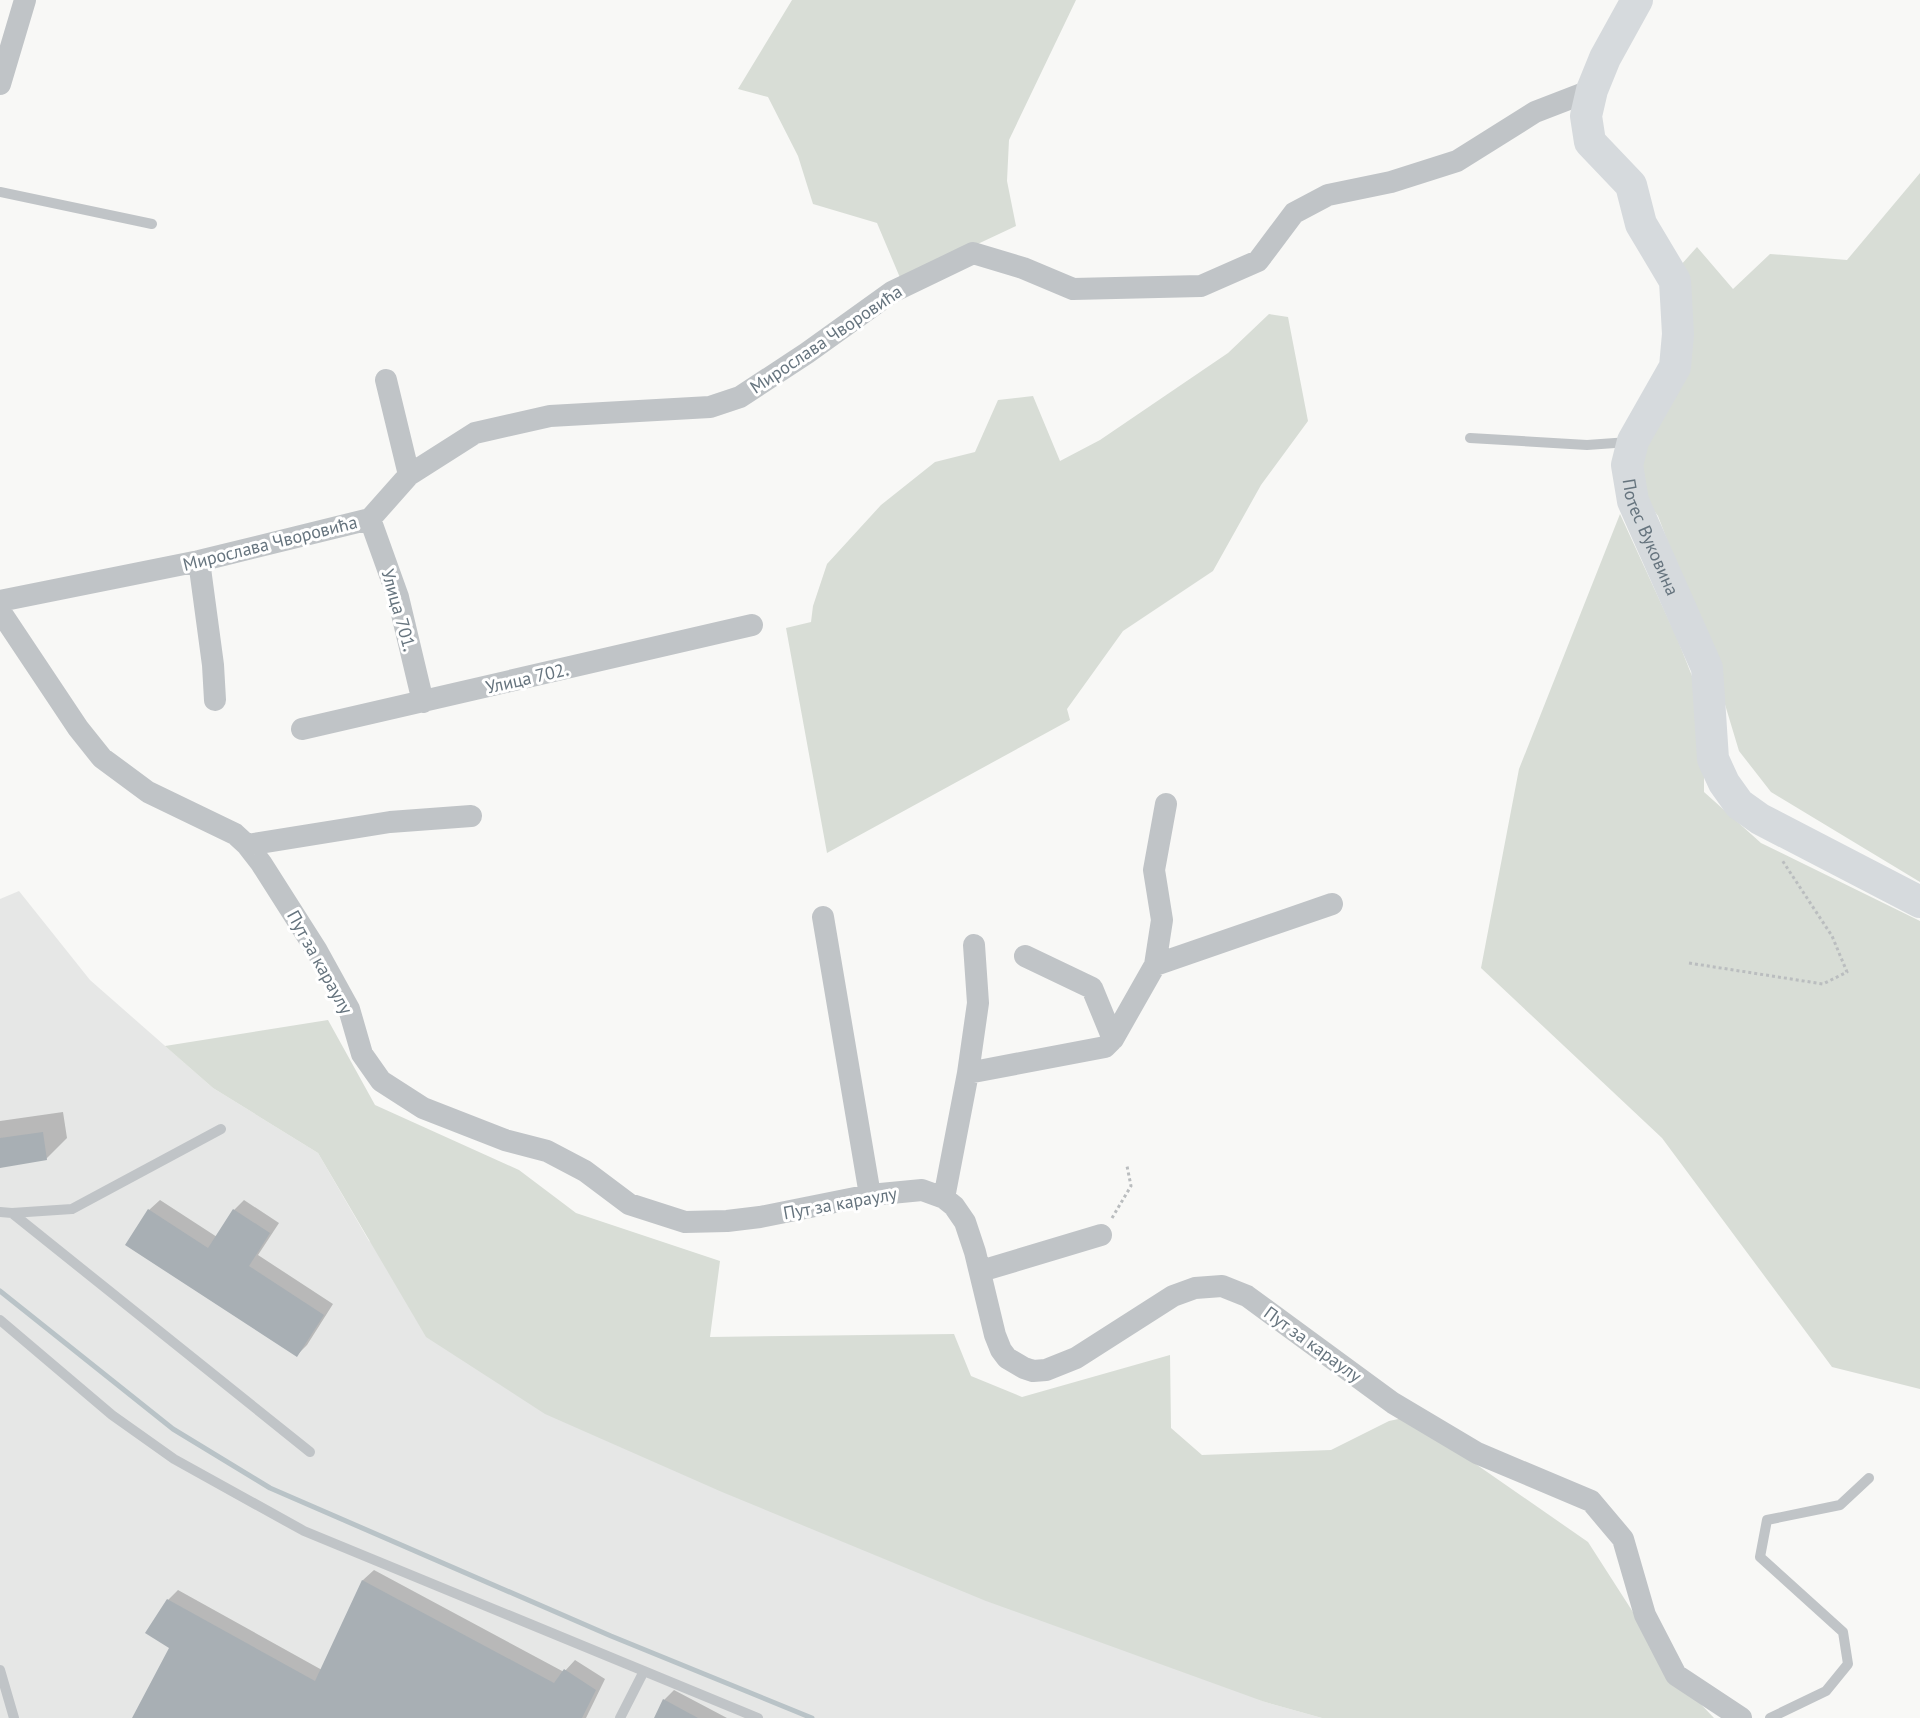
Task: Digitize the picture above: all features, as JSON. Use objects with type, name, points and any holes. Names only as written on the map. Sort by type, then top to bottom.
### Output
[{"type":"main road","name":"Потес Вуковина","points":[[1637,0],[1605,58],[1592,90],[1586,116],[1590,142],[1631,185],[1641,224],[1675,281],[1678,334],[1675,367],[1633,441],[1627,465],[1633,501],[1707,668],[1713,759],[1724,783],[1739,804],[1760,819],[1920,902]]},
{"type":"street","points":[[0,84],[25,0]]},
{"type":"street","name":"Мирослава Чворовића","points":[[0,601],[200,561],[370,519],[410,475],[475,433],[550,416],[710,407],[740,397],[807,353],[892,292],[973,253],[1023,267],[1073,289],[1202,286],[1258,261],[1294,213],[1328,195],[1391,182],[1457,161],[1535,112],[1592,90]]},
{"type":"street","points":[[386,380],[410,475]]},
{"type":"street","name":"Улица 701.","points":[[370,519],[398,597],[423,702]]},
{"type":"street","points":[[200,561],[213,665],[214,700]]},
{"type":"street","name":"Пут за караулу","points":[[0,611],[78,728],[102,758],[148,792],[235,834],[247,845],[317,951],[349,1009],[362,1053],[381,1081],[423,1108],[505,1140],[547,1151],[585,1171],[629,1204],[685,1222],[760,1217],[870,1195],[922,1190],[944,1198],[954,1206],[965,1222],[981,1271],[995,1335],[1001,1350],[1007,1358],[1033,1371],[1046,1370],[1076,1358],[1173,1296],[1195,1288],[1222,1286],[1247,1296],[1393,1402],[1477,1453],[1591,1501],[1623,1539],[1645,1616],[1676,1676],[1741,1718]]},
{"type":"street","name":"Улица 702.","points":[[303,729],[752,625]]},
{"type":"street","points":[[968,1072],[1105,1047],[1113,1039],[1155,965],[1162,920],[1154,870],[1166,804]]},
{"type":"street","points":[[247,845],[390,822],[471,816]]},
{"type":"street","points":[[1155,965],[1332,904]]},
{"type":"street","points":[[822,917],[870,1195]]},
{"type":"street","points":[[944,1198],[968,1072],[978,1003],[974,945]]},
{"type":"street","points":[[1025,956],[1092,988],[1113,1039]]},
{"type":"street","points":[[981,1271],[1101,1235]]},
{"type":"lane","points":[[0,192],[152,224]]},
{"type":"lane","points":[[1470,438],[1587,445],[1633,441]]},
{"type":"lane","points":[[0,1212],[72,1209],[220,1129]]},
{"type":"lane","points":[[12,1213],[310,1452]]},
{"type":"lane","points":[[0,1320],[112,1415],[174,1459],[304,1532],[758,1718]]},
{"type":"lane","points":[[1770,1718],[1826,1691],[1848,1664],[1843,1632],[1760,1557],[1767,1520],[1840,1505],[1869,1478]]},
{"type":"lane","points":[[0,1670],[14,1718]]},
{"type":"lane","points":[[620,1718],[644,1671]]},
{"type":"path","points":[[1689,963],[1823,984],[1847,972],[1832,936],[1779,855]]},
{"type":"path","points":[[1101,1235],[1131,1186],[1127,1166]]},
{"type":"shaded area","points":[[792,0],[1076,0],[1009,140],[1007,181],[1016,226],[901,280],[877,223],[813,204],[798,156],[768,97],[738,89]]},
{"type":"shaded area","points":[[1920,173],[1920,882],[1771,792],[1739,751],[1708,648],[1658,516],[1624,471],[1673,391],[1680,266],[1697,247],[1733,289],[1770,254],[1847,260]]},
{"type":"shaded area","points":[[1269,314],[1288,317],[1308,421],[1261,485],[1213,571],[1123,631],[1067,709],[1070,720],[827,853],[786,628],[811,622],[813,606],[827,564],[881,505],[935,462],[975,452],[998,400],[1033,396],[1060,461],[1100,440],[1228,353]]},
{"type":"shaded area","points":[[1620,514],[1692,676],[1704,768],[1704,792],[1761,843],[1920,921],[1920,1389],[1832,1367],[1662,1138],[1481,968],[1519,769]]},
{"type":"shaded area","points":[[19,891],[90,980],[213,1088],[318,1153],[369,1241],[1265,1702],[1322,1718],[0,1718],[0,899]]},
{"type":"shaded area","points":[[328,1020],[375,1105],[519,1170],[576,1213],[720,1261],[710,1337],[954,1334],[971,1376],[1022,1397],[1170,1355],[1171,1428],[1202,1455],[1331,1450],[1389,1421],[1408,1417],[1588,1542],[1674,1676],[1714,1718],[1322,1718],[1265,1702],[986,1601],[722,1492],[545,1414],[426,1337],[318,1153],[213,1088],[165,1046]]},
{"type":"building","points":[[43,1132],[47,1160],[0,1168],[0,1138]]},
{"type":"building","points":[[148,1209],[208,1248],[233,1209],[270,1233],[249,1266],[324,1315],[297,1357],[125,1245]]},
{"type":"building","points":[[362,1580],[554,1683],[564,1669],[596,1690],[582,1718],[132,1718],[169,1648],[145,1633],[167,1599],[315,1681]]},
{"type":"building","points":[[663,1699],[698,1718],[654,1718]]},
{"type":"waterway","points":[[0,1291],[173,1429],[270,1488],[611,1636],[812,1718]]}]
